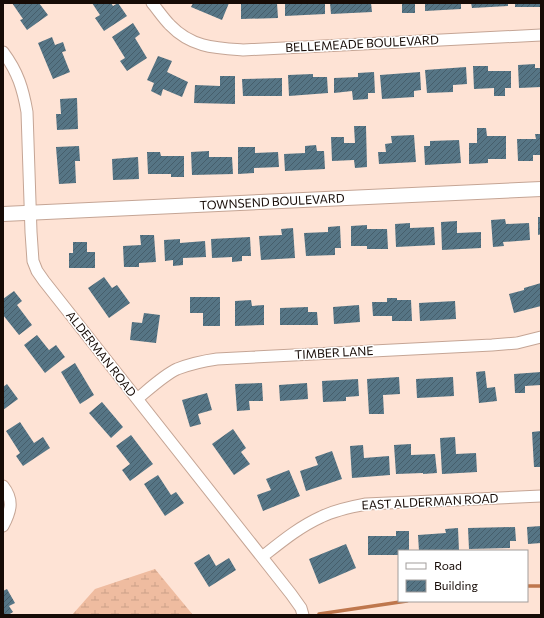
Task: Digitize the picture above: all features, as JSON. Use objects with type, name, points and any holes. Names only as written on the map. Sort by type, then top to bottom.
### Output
[{"type":"street","name":"BELLEMEADE BOULEVARD","points":[[152,3],[170,25],[185,37],[199,44],[218,48],[243,50],[541,35]]},
{"type":"street","name":"ALDERMAN ROAD","points":[[3,52],[20,82],[25,98],[27,112],[34,261],[37,271],[136,399],[291,594],[301,608],[303,615]]},
{"type":"street","name":"TOWNSEND BOULEVARD","points":[[3,214],[541,189]]},
{"type":"street","name":"TIMBER LANE","points":[[136,399],[156,383],[176,370],[198,362],[217,359],[492,345],[517,343],[541,337]]},
{"type":"street","points":[[3,486],[6,489],[11,501],[10,511],[3,525]]},
{"type":"street","name":"EAST ALDERMAN ROAD","points":[[262,557],[296,531],[322,516],[342,509],[366,504],[541,496]]},
{"type":"green space","points":[[155,569],[193,615],[72,615],[95,589]]},
{"type":"building","points":[[12,3],[39,3],[48,15],[27,30],[20,20],[23,19]]},
{"type":"building","points":[[92,3],[111,3],[113,6],[118,3],[127,16],[104,31],[95,18],[100,15]]},
{"type":"building","points":[[193,3],[229,3],[222,20],[191,7]]},
{"type":"building","points":[[241,3],[277,3],[278,18],[241,19]]},
{"type":"building","points":[[285,3],[325,3],[325,14],[285,16]]},
{"type":"building","points":[[330,3],[371,3],[372,12],[331,14]]},
{"type":"building","points":[[402,3],[415,3],[415,13],[402,13]]},
{"type":"building","points":[[425,3],[461,3],[461,9],[425,11]]},
{"type":"building","points":[[471,3],[508,3],[508,6],[472,8]]},
{"type":"building","points":[[515,3],[541,3],[541,7],[515,7]]},
{"type":"building","points":[[133,23],[140,34],[135,38],[147,58],[127,71],[120,61],[125,58],[112,37]]},
{"type":"building","points":[[52,37],[55,45],[63,42],[66,51],[62,52],[70,72],[53,79],[38,43]]},
{"type":"building","points":[[158,56],[172,61],[167,72],[188,82],[182,97],[163,89],[161,96],[151,91],[154,83],[147,80]]},
{"type":"building","points":[[535,64],[535,68],[541,68],[541,87],[519,88],[518,65]]},
{"type":"building","points":[[473,66],[488,66],[488,71],[511,71],[511,88],[505,88],[505,96],[494,96],[494,88],[474,89]]},
{"type":"building","points":[[466,67],[467,84],[453,85],[453,92],[427,93],[425,70]]},
{"type":"building","points":[[374,72],[375,93],[368,93],[368,99],[353,100],[352,91],[334,93],[334,78],[358,77],[358,73]]},
{"type":"building","points":[[420,72],[421,90],[414,91],[414,97],[382,99],[380,75]]},
{"type":"building","points":[[313,74],[313,77],[327,77],[328,93],[289,96],[288,75]]},
{"type":"building","points":[[220,76],[235,76],[235,104],[194,103],[195,85],[220,86]]},
{"type":"building","points":[[282,78],[282,96],[243,96],[242,79]]},
{"type":"building","points":[[77,98],[78,129],[57,130],[56,114],[61,114],[60,99]]},
{"type":"building","points":[[354,126],[366,126],[367,167],[355,168],[354,160],[332,161],[331,137],[344,137],[344,143],[355,143]]},
{"type":"building","points":[[477,128],[486,128],[487,136],[506,136],[506,159],[488,159],[488,163],[469,164],[469,143],[477,143]]},
{"type":"building","points":[[535,134],[541,134],[541,155],[533,155],[533,161],[518,161],[517,139],[536,139]]},
{"type":"building","points":[[414,135],[416,162],[379,164],[378,152],[386,152],[385,144],[392,143],[391,136]]},
{"type":"building","points":[[459,140],[461,163],[425,165],[424,146],[430,146],[430,141]]},
{"type":"building","points":[[316,145],[317,151],[324,151],[325,169],[285,171],[284,154],[305,153],[305,146]]},
{"type":"building","points":[[79,146],[80,161],[75,161],[76,183],[59,184],[56,147]]},
{"type":"building","points":[[238,147],[255,147],[255,153],[278,152],[279,167],[254,168],[254,173],[238,174]]},
{"type":"building","points":[[209,151],[209,157],[232,157],[233,174],[192,175],[191,152]]},
{"type":"building","points":[[147,152],[160,152],[161,156],[184,156],[184,177],[171,177],[171,174],[148,174]]},
{"type":"building","points":[[138,157],[139,179],[113,180],[112,159]]},
{"type":"building","points":[[538,217],[541,217],[541,234],[538,235]]},
{"type":"building","points":[[505,219],[506,224],[529,223],[530,240],[503,242],[504,246],[493,247],[491,220]]},
{"type":"building","points":[[457,221],[457,233],[481,232],[481,248],[442,250],[441,222]]},
{"type":"building","points":[[410,223],[410,228],[434,227],[435,245],[396,247],[395,224]]},
{"type":"building","points":[[367,225],[367,229],[387,229],[388,249],[367,249],[367,246],[351,246],[351,226]]},
{"type":"building","points":[[340,226],[341,248],[335,248],[335,255],[306,256],[304,233],[328,232],[328,227]]},
{"type":"building","points":[[293,228],[295,258],[261,260],[259,236],[282,235],[281,229]]},
{"type":"building","points":[[140,235],[154,235],[156,262],[139,263],[139,267],[124,267],[123,246],[141,245]]},
{"type":"building","points":[[250,237],[251,256],[242,256],[242,261],[232,262],[232,257],[212,258],[211,239]]},
{"type":"building","points":[[180,239],[180,243],[205,241],[206,257],[183,258],[183,265],[173,266],[173,260],[165,261],[164,240]]},
{"type":"building","points":[[73,242],[87,242],[87,252],[95,252],[95,268],[69,268],[69,253],[73,253]]},
{"type":"building","points":[[104,277],[112,288],[117,285],[130,303],[109,318],[88,288]]},
{"type":"building","points":[[541,283],[541,306],[514,313],[509,294]]},
{"type":"building","points":[[14,291],[22,301],[17,305],[32,325],[19,335],[3,315],[3,299]]},
{"type":"building","points":[[190,297],[220,297],[220,326],[203,326],[203,313],[190,313]]},
{"type":"building","points":[[387,298],[411,300],[412,321],[392,321],[392,316],[373,316],[372,302],[387,302]]},
{"type":"building","points":[[251,300],[252,306],[264,305],[264,325],[235,326],[235,301]]},
{"type":"building","points":[[455,301],[456,319],[420,321],[419,303]]},
{"type":"building","points":[[359,305],[360,322],[334,324],[333,307]]},
{"type":"building","points":[[308,307],[308,312],[317,312],[318,325],[280,325],[280,308]]},
{"type":"building","points":[[144,313],[160,315],[156,343],[130,340],[132,322],[142,323]]},
{"type":"building","points":[[37,335],[49,350],[56,345],[65,357],[45,373],[24,345]]},
{"type":"building","points":[[75,363],[94,395],[80,404],[61,372]]},
{"type":"building","points":[[485,371],[487,388],[495,387],[497,401],[479,403],[476,372]]},
{"type":"building","points":[[541,372],[541,385],[525,386],[525,393],[515,393],[514,374]]},
{"type":"building","points":[[399,377],[400,394],[383,395],[384,414],[369,414],[367,379]]},
{"type":"building","points":[[453,377],[454,396],[417,398],[416,379]]},
{"type":"building","points":[[358,379],[359,396],[346,397],[346,401],[323,402],[322,381]]},
{"type":"building","points":[[262,383],[263,401],[249,401],[250,410],[237,411],[235,384]]},
{"type":"building","points":[[307,383],[308,399],[280,401],[279,385]]},
{"type":"building","points":[[7,384],[18,399],[3,410],[3,387]]},
{"type":"building","points":[[207,393],[212,410],[198,414],[201,424],[190,427],[182,400]]},
{"type":"building","points":[[102,402],[123,427],[111,438],[89,413]]},
{"type":"building","points":[[20,422],[34,443],[43,437],[50,448],[23,466],[16,456],[20,453],[6,431]]},
{"type":"building","points":[[233,429],[246,448],[241,452],[250,464],[234,475],[212,444]]},
{"type":"building","points":[[541,431],[541,467],[534,467],[532,432]]},
{"type":"building","points":[[131,435],[153,464],[130,481],[122,470],[130,464],[116,446]]},
{"type":"building","points":[[455,437],[456,454],[476,453],[477,472],[442,474],[440,438]]},
{"type":"building","points":[[411,444],[411,455],[435,454],[437,473],[396,474],[394,445]]},
{"type":"building","points":[[363,445],[364,458],[389,456],[390,475],[352,478],[350,446]]},
{"type":"building","points":[[332,451],[342,479],[306,491],[300,471],[318,465],[315,457]]},
{"type":"building","points":[[289,470],[300,496],[263,511],[257,495],[271,490],[266,479]]},
{"type":"building","points":[[158,475],[171,495],[176,492],[184,503],[165,516],[144,484]]},
{"type":"building","points":[[541,526],[541,543],[528,544],[527,527]]},
{"type":"building","points":[[515,527],[516,541],[510,541],[510,548],[469,549],[468,528]]},
{"type":"building","points":[[458,528],[459,550],[419,550],[418,535],[446,533],[445,529]]},
{"type":"building","points":[[396,531],[409,531],[409,550],[398,550],[398,555],[368,555],[368,536],[396,536]]},
{"type":"building","points":[[346,544],[356,568],[319,584],[309,559]]},
{"type":"building","points":[[209,554],[216,566],[229,558],[236,570],[209,587],[194,563]]},
{"type":"building","points":[[7,589],[15,603],[9,606],[13,612],[8,615],[3,615],[3,591]]},
{"type":"waterway","points":[[528,586],[541,586]]},
{"type":"waterway","points":[[319,614],[400,602]]}]
